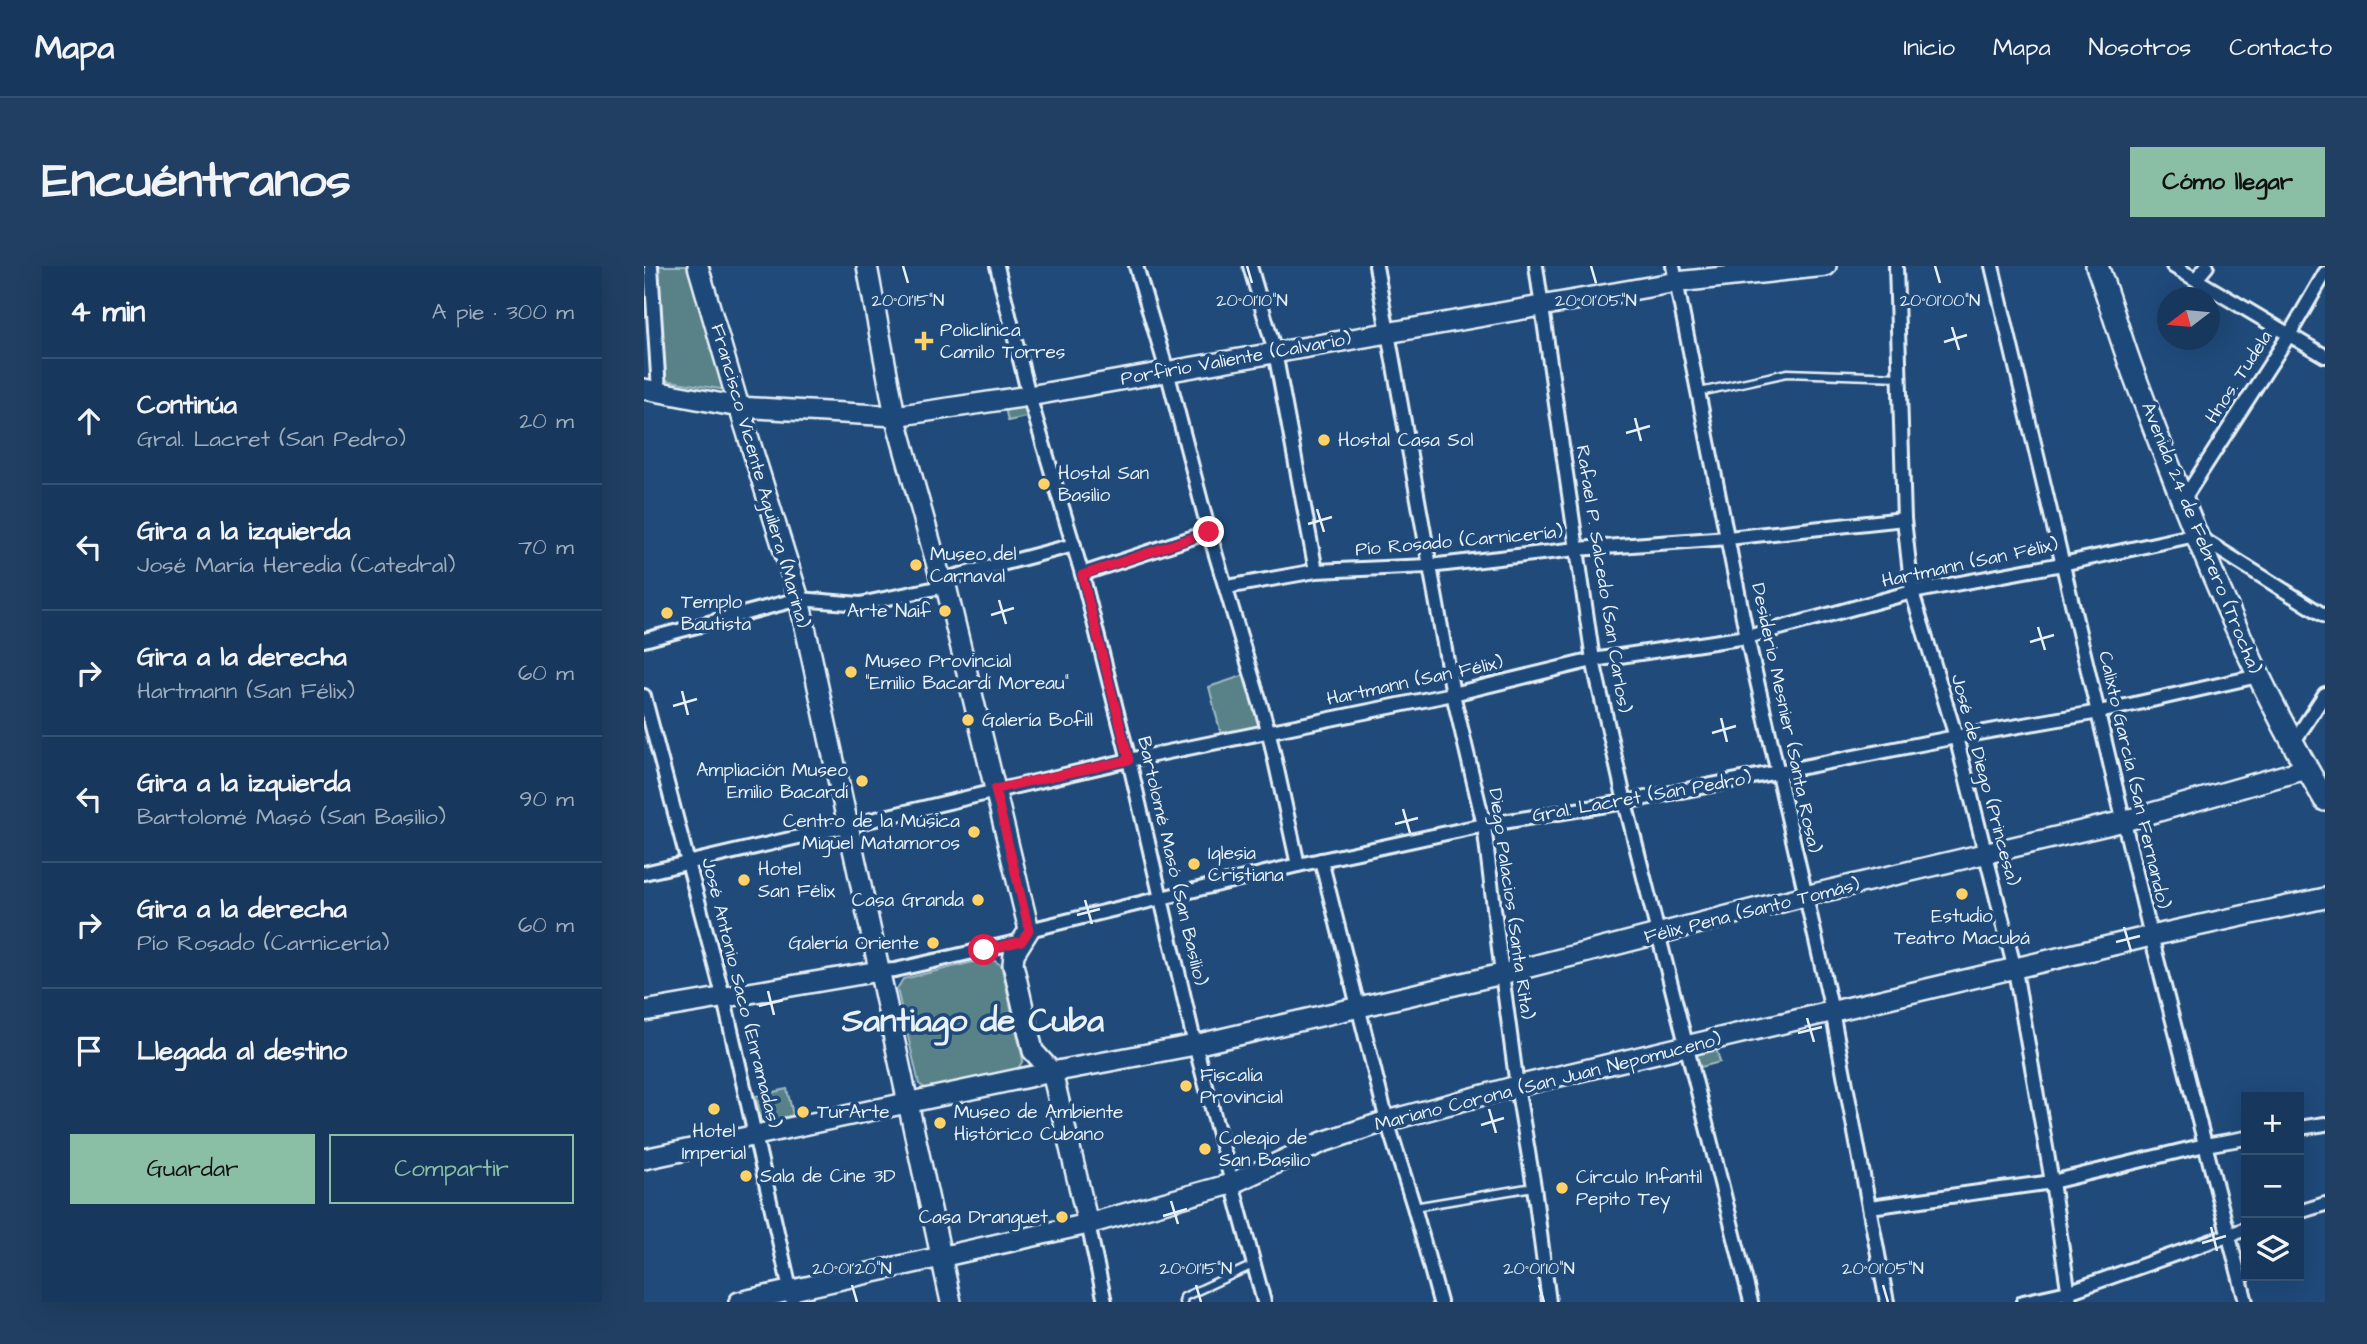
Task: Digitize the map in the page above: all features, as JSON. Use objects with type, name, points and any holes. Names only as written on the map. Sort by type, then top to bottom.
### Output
[{"type":"main road","name":"Avenida 24 de Febrero (Trocha)","points":[[2097,266],[2132,369],[2196,536],[2258,676],[2325,800]]},
{"type":"street","points":[[651,266],[652,390]]},
{"type":"street","name":"Francisco Vicente Aguilera (Marina)","points":[[698,266],[799,599],[951,1302]]},
{"type":"street","points":[[867,266],[895,416],[944,583],[995,789],[1025,936],[1014,954],[1013,964],[1034,1051],[1033,1066],[1020,1079]]},
{"type":"street","name":"Bartolomé Masó (San Basilio)","points":[[997,266],[1029,396],[1082,575],[1129,760],[1195,1045],[1264,1302]]},
{"type":"street","points":[[1136,266],[1167,371],[1209,532],[1269,733],[1298,864]]},
{"type":"street","points":[[1250,266],[1275,352],[1316,571]]},
{"type":"street","name":"Diego Palacios (Santa Rita)","points":[[1376,266],[1453,694],[1484,825],[1517,1086],[1549,1302]]},
{"type":"street","name":"Rafael P. Salcedo (San Carlos)","points":[[1536,266],[1593,660],[1625,802],[1751,1302]]},
{"type":"street","name":"Porfirio Valiente (Calvario)","points":[[652,390],[739,407],[895,416],[1029,396],[1542,307],[1675,274],[1826,266]]},
{"type":"street","name":"José de Diego (Princesa)","points":[[1895,266],[1904,519],[1912,592],[1956,737],[2015,970],[2069,1297]]},
{"type":"street","name":"Calixto García (San Fernando)","points":[[1992,266],[2151,936],[2246,1302]]},
{"type":"street","points":[[2173,266],[2325,356]]},
{"type":"street","points":[[2196,279],[2207,266]]},
{"type":"street","name":"Hnos. Tudela","points":[[2183,500],[2289,335],[2325,273]]},
{"type":"street","name":"Desiderio Mesnier (Santa Rosa)","points":[[1675,274],[1747,637],[1832,1011],[1886,1302]]},
{"type":"street","name":"Pío Rosado (Carnicería)","points":[[1227,587],[1316,571],[1429,566],[1904,519]]},
{"type":"street","points":[[1082,575],[1209,532]]},
{"type":"street","points":[[2196,536],[2325,616]]},
{"type":"street","name":"Hartmann (San Félix)","points":[[644,873],[995,789],[1453,694],[1593,660],[1747,637],[1912,592],[2196,536]]},
{"type":"street","points":[[644,640],[799,599],[862,604],[1074,545]]},
{"type":"street","name":"Gral. Lacret (San Pedro)","points":[[644,1011],[895,970],[1298,864],[1484,825],[1625,802],[1956,737],[2099,712],[2258,676]]},
{"type":"street","points":[[2294,744],[2325,694]]},
{"type":"street","name":"José Antonio Saco (Enramadas)","points":[[645,702],[724,999],[792,1296]]},
{"type":"street","name":"Félix Pena (Santo Tomás)","points":[[907,1104],[1052,1072],[1195,1045],[1502,974],[1805,897],[2124,821],[2306,769]]},
{"type":"street","points":[[1321,860],[1387,1121],[1415,1207],[1440,1302]]},
{"type":"street","name":"Mariano Corona (San Juan Nepomuceno)","points":[[739,1302],[792,1296],[941,1256],[1088,1224],[1231,1184],[1323,1142],[1387,1121],[1517,1086],[2151,936],[2325,898]]},
{"type":"street","points":[[1034,1051],[1052,1072],[1105,1302]]},
{"type":"street","points":[[644,1157],[907,1104]]},
{"type":"street","points":[[2304,1127],[2325,1124]]},
{"type":"street","points":[[1870,1207],[2052,1182],[2241,1139]]},
{"type":"street","points":[[2304,1210],[2325,1204]]},
{"type":"street","points":[[2023,1302],[2069,1297],[2241,1231]]},
{"type":"lane","points":[[1700,392],[1787,373],[1899,377]]},
{"type":"lane","points":[[1415,1207],[1534,1187]]},
{"type":"lane","points":[[1183,1302],[1184,1297],[1253,1265]]},
{"type":"green space","points":[[656,266],[695,266],[726,390],[664,380]]},
{"type":"green space","points":[[1027,405],[1031,416],[1008,421],[1005,408]]},
{"type":"green space","points":[[1245,675],[1261,726],[1221,734],[1209,687]]},
{"type":"green space","points":[[990,958],[1001,965],[1023,1060],[1017,1071],[929,1091],[919,1084],[897,989],[903,979]]},
{"type":"green space","points":[[1715,1044],[1720,1062],[1697,1068],[1692,1050]]},
{"type":"green space","points":[[787,1089],[793,1115],[762,1123],[756,1096]]},
{"type":"place","name":"Policlínica Camilo Torres","points":[[924,341]]},
{"type":"place","name":"Hostal Casa Sol","points":[[1324,440]]},
{"type":"place","name":"Hostal San Basilio","points":[[1044,484]]},
{"type":"place","name":"Museo del Carnaval","points":[[916,565]]},
{"type":"place","name":"Arte Naif","points":[[945,611]]},
{"type":"place","name":"Templo Bautista","points":[[667,613]]},
{"type":"place","name":"Museo Provincial \"Emilio Bacardí Moreau\"","points":[[851,672]]},
{"type":"place","name":"Galería Bofill","points":[[968,720]]},
{"type":"place","name":"Ampliación Museo Emilio Bacardí","points":[[862,781]]},
{"type":"place","name":"Centro de la Música Miguel Matamoros","points":[[974,832]]},
{"type":"place","name":"Iglesia Cristiana","points":[[1194,864]]},
{"type":"place","name":"Hotel San Félix","points":[[744,880]]},
{"type":"place","name":"Estudio Teatro Macubá","points":[[1962,894]]},
{"type":"place","name":"Casa Granda","points":[[978,900]]},
{"type":"place","name":"Galería Oriente","points":[[933,943]]},
{"type":"place","name":"Fiscalía Provincial","points":[[1186,1086]]},
{"type":"place","name":"Hotel Imperial","points":[[714,1109]]},
{"type":"place","name":"TurArte","points":[[803,1112]]},
{"type":"place","name":"Museo de Ambiente Histórico Cubano","points":[[940,1123]]},
{"type":"place","name":"Colegio de San Basilio","points":[[1205,1149]]},
{"type":"place","name":"Sala de Cine 3D","points":[[746,1176]]},
{"type":"place","name":"Círculo Infantil Pepito Tey","points":[[1562,1188]]},
{"type":"place","name":"Casa Dranguet","points":[[1062,1217]]},
{"type":"district","name":"Santiago de Cuba","points":[[973,1021]]},
{"type":"route","points":[[984,950],[1022,941],[1029,930],[995,789],[1129,760],[1082,575],[1209,532]]}]
